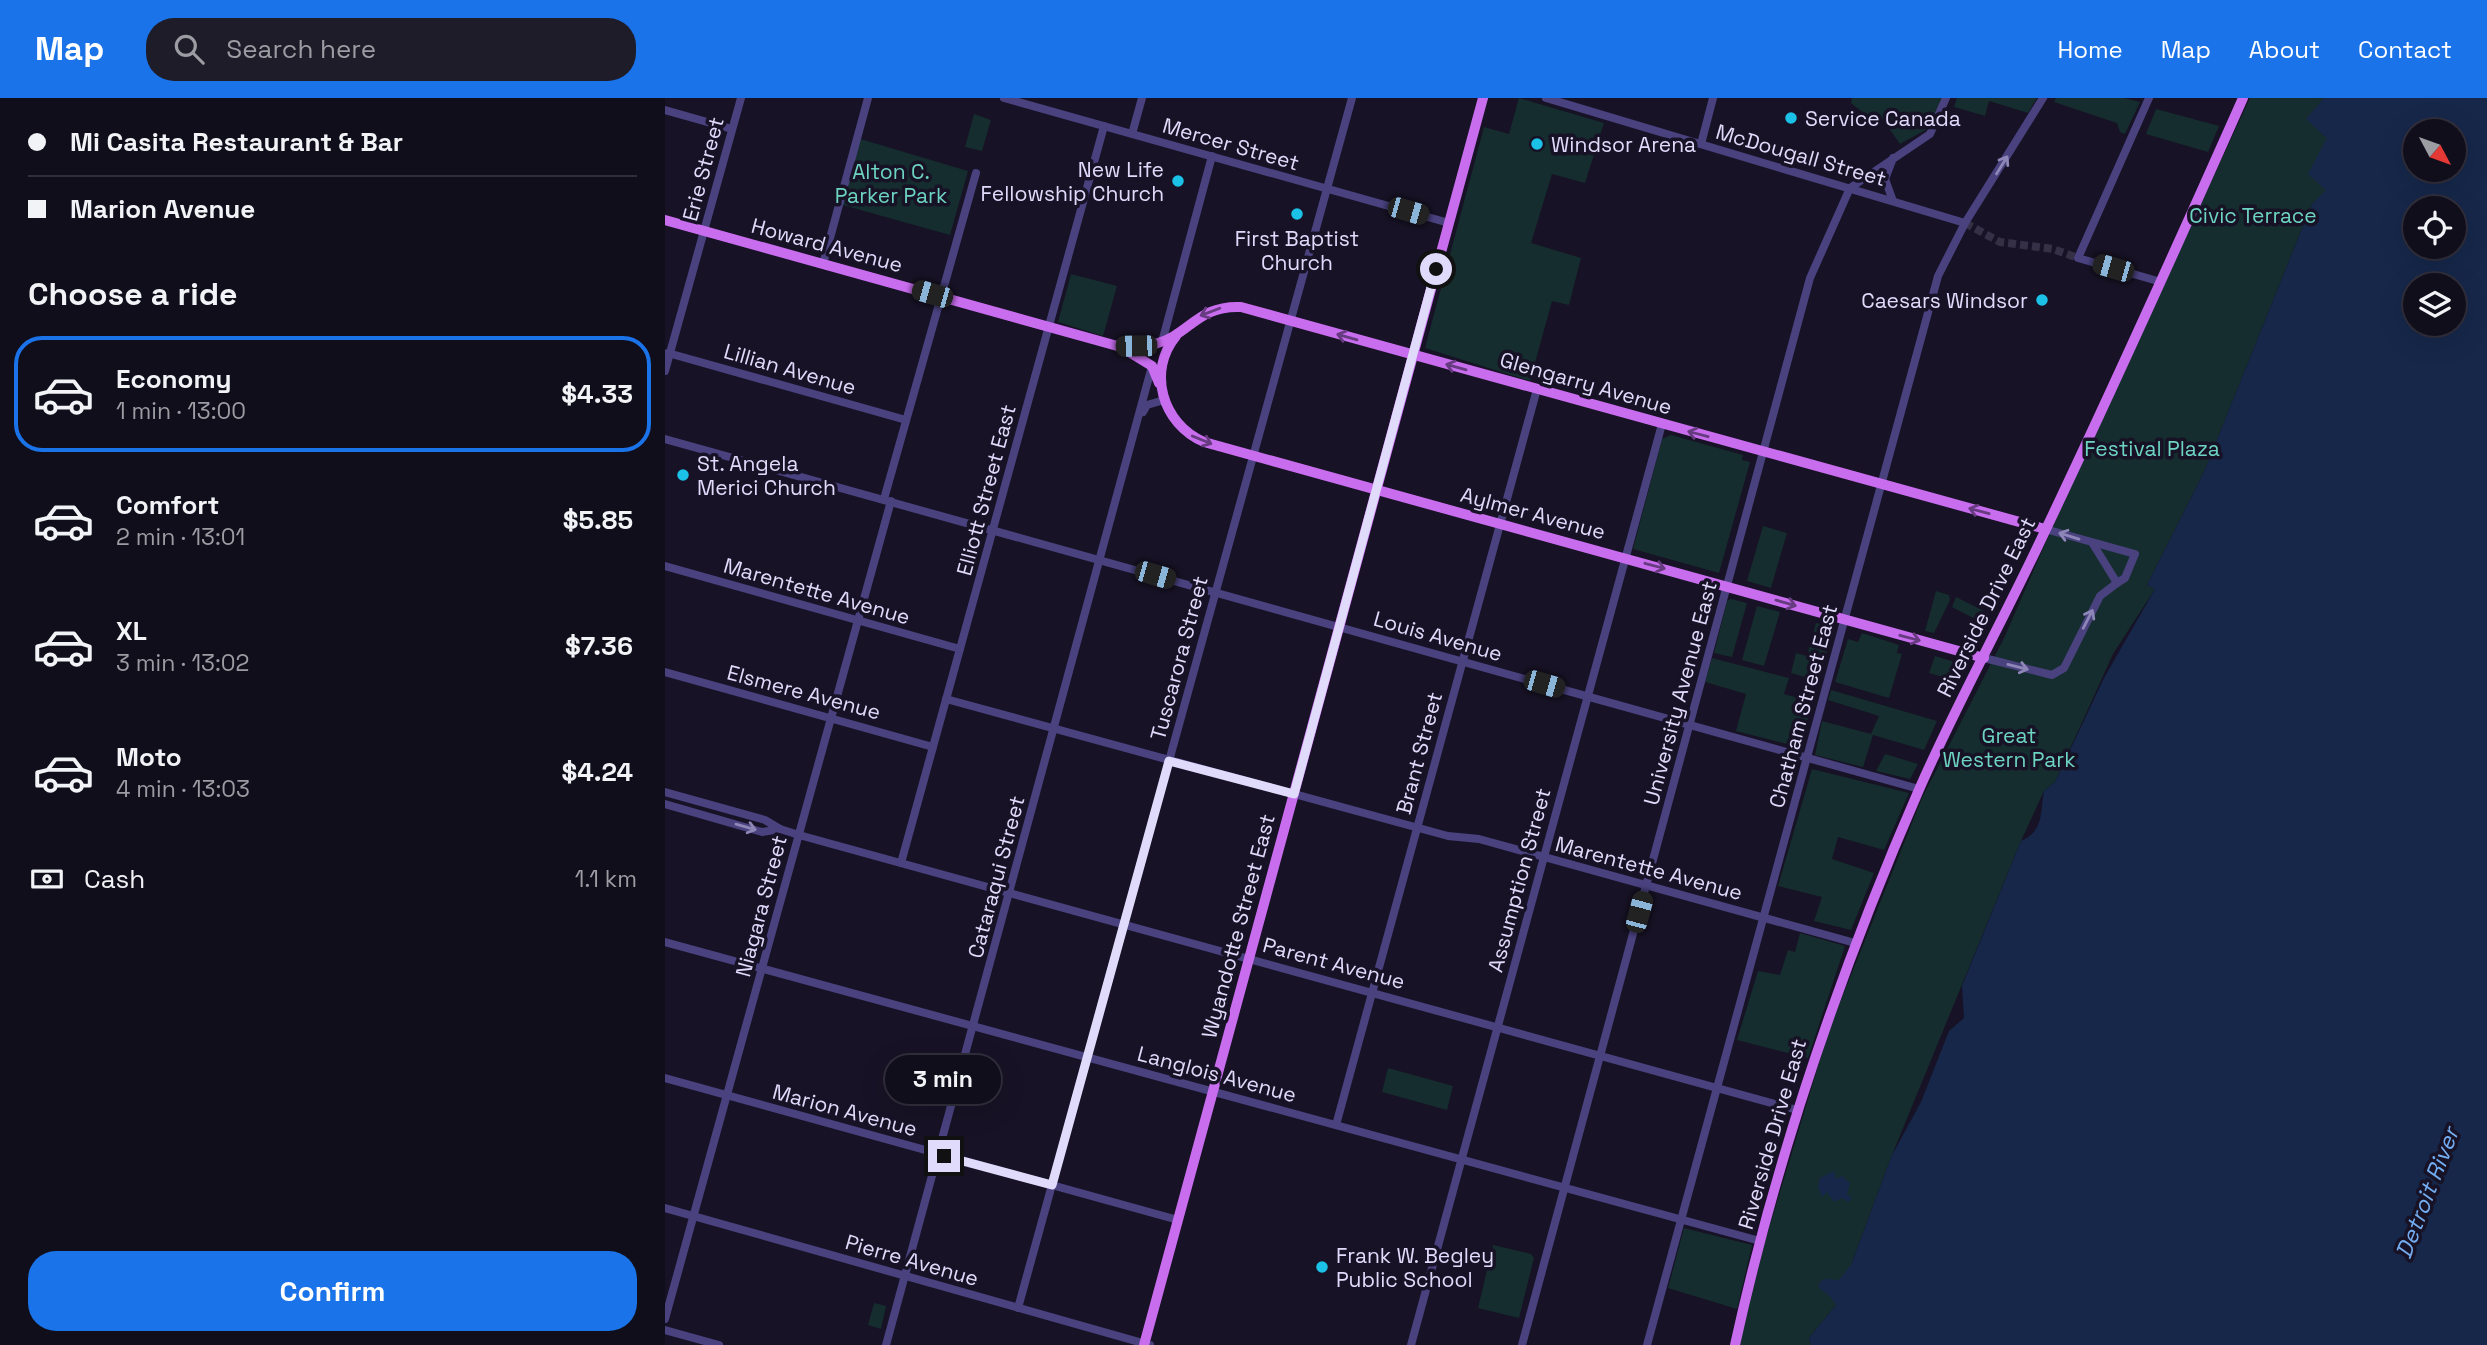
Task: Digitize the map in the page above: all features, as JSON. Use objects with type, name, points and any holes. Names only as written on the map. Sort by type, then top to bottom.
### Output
[{"type":"main road","name":"Wyandotte Street East","points":[[1146,1345],[1483,98]]},
{"type":"main road","name":"Riverside Drive East","points":[[1735,1345],[1760,1241],[1797,1110],[1817,1046],[1855,943],[1919,789],[1984,658],[2161,282],[2243,98]]},
{"type":"main road","name":"Howard Avenue","points":[[665,220],[1121,347],[1152,366]]},
{"type":"main road","name":"Glengarry Avenue","points":[[1121,347],[1162,342],[1204,314],[1229,307],[1289,320],[2045,529]]},
{"type":"main road","points":[[1163,395],[1164,356],[1182,328]]},
{"type":"main road","points":[[1152,366],[1163,395]]},
{"type":"main road","name":"Aylmer Avenue","points":[[1163,395],[1174,420],[1189,435],[1254,456],[1984,658]]},
{"type":"street","name":"Erie Street","points":[[665,371],[667,353],[741,98]]},
{"type":"street","points":[[823,264],[867,98]]},
{"type":"street","name":"Mercer Street","points":[[1004,98],[1449,223]]},
{"type":"street","points":[[1132,134],[1142,98]]},
{"type":"street","name":"Tuscarora Street","points":[[1018,1308],[1352,98]]},
{"type":"street","name":"McDougall Street","points":[[1546,98],[1965,223]]},
{"type":"street","points":[[1701,144],[1713,98]]},
{"type":"street","points":[[1850,188],[1930,134],[1946,98]]},
{"type":"street","name":"Chatham Street East","points":[[1647,1345],[1937,276],[1965,223],[2043,98]]},
{"type":"street","points":[[2149,98],[2078,258],[2161,282]]},
{"type":"street","points":[[665,110],[732,129]]},
{"type":"street","name":"Elliott Street East","points":[[901,863],[1104,126]]},
{"type":"street","points":[[1162,342],[1212,156]]},
{"type":"street","points":[[1893,158],[1885,179],[1893,201]]},
{"type":"street","name":"Niagara Street","points":[[665,1319],[858,620],[906,420],[975,173]]},
{"type":"street","name":"University Avenue East","points":[[1522,1345],[1810,278],[1850,188]]},
{"type":"street","name":"Lillian Avenue","points":[[667,353],[906,420]]},
{"type":"street","name":"Cataraqui Street","points":[[886,1345],[1152,366]]},
{"type":"street","name":"Brant Street","points":[[1336,1125],[1537,389]]},
{"type":"street","points":[[1140,418],[1147,405],[1163,395]]},
{"type":"street","name":"Assumption Street","points":[[1411,1345],[1662,424]]},
{"type":"street","name":"Louis Avenue","points":[[665,439],[1919,789]]},
{"type":"street","points":[[1984,658],[2052,675],[2064,668],[2099,596],[2125,578],[2135,554],[2045,529]]},
{"type":"street","points":[[2093,544],[2117,583]]},
{"type":"street","name":"Marentette Avenue","points":[[665,566],[960,649]]},
{"type":"street","name":"Elsmere Avenue","points":[[665,672],[933,747]]},
{"type":"street","name":"Marentette Avenue","points":[[946,699],[1417,828],[1448,836],[1479,839],[1855,943]]},
{"type":"street","name":"Parent Avenue","points":[[665,792],[765,820],[780,830],[1797,1110]]},
{"type":"street","name":"Parent Avenue","points":[[665,804],[762,832],[780,830]]},
{"type":"street","points":[[706,816],[709,805]]},
{"type":"street","name":"Langlois Avenue","points":[[665,942],[1760,1241]]},
{"type":"street","name":"Marion Avenue","points":[[665,1078],[1178,1220]]},
{"type":"street","name":"Pierre Avenue","points":[[665,1208],[1146,1345]]},
{"type":"street","points":[[665,1330],[719,1345]]},
{"type":"green space","points":[[1519,98],[1604,123],[1585,183],[1552,174],[1531,243],[1581,258],[1569,305],[1552,301],[1530,381],[1425,348],[1484,127],[1509,134]]},
{"type":"green space","points":[[1852,98],[1942,98],[1929,128],[1900,144],[1881,117],[1875,122],[1851,103]]},
{"type":"green space","points":[[1957,98],[2037,98],[2028,113],[1989,101],[1985,116],[1954,107]]},
{"type":"green space","points":[[2056,98],[2124,98],[2140,102],[2125,134],[2120,132],[2117,123],[2054,102]]},
{"type":"green space","points":[[2250,98],[2324,98],[2307,119],[2327,138],[2327,190],[2312,204],[2204,472],[2147,585],[2155,589],[2113,654],[2055,782],[2044,791],[2021,841],[1892,1155],[1836,1305],[1809,1338],[1811,1345],[1739,1345],[1766,1238],[1829,1030],[1922,798],[2004,638],[2077,471]]},
{"type":"green space","points":[[2156,109],[2219,126],[2208,152],[2146,134]]},
{"type":"green space","points":[[974,114],[991,120],[982,151],[965,147]]},
{"type":"green space","name":"Alton C. Parker Park","points":[[857,138],[968,171],[950,235],[839,204]]},
{"type":"green space","points":[[1071,274],[1117,286],[1103,336],[1058,322]]},
{"type":"green space","points":[[1671,435],[1743,455],[1742,460],[1750,462],[1719,573],[1633,549],[1662,439]]},
{"type":"green space","points":[[1763,526],[1787,533],[1771,588],[1747,581]]},
{"type":"green space","points":[[1936,591],[1949,595],[1950,600],[1934,633],[1925,631]]},
{"type":"green space","points":[[1956,597],[1990,614],[1985,624],[1952,607]]},
{"type":"green space","points":[[1731,599],[1747,603],[1732,657],[1714,653],[1727,601]]},
{"type":"green space","points":[[1757,606],[1780,612],[1764,666],[1742,660]]},
{"type":"green space","points":[[1816,623],[1829,626],[1833,631],[1819,681],[1791,673],[1796,653],[1807,656]]},
{"type":"green space","points":[[1862,633],[1899,645],[1897,653],[1902,654],[1889,698],[1835,682],[1848,639],[1858,642]]},
{"type":"green space","points":[[1935,656],[1961,664],[1963,668],[1957,681],[1929,673]]},
{"type":"green space","points":[[1712,658],[1789,678],[1784,694],[1813,702],[1799,747],[1736,731],[1746,694],[1705,682]]},
{"type":"green space","points":[[1831,690],[1937,721],[1924,750],[1873,735],[1863,767],[1815,755],[1822,721],[1871,734],[1879,716],[1828,700]]},
{"type":"green space","points":[[1885,754],[1918,764],[1910,779],[1876,771]]},
{"type":"green space","points":[[1812,769],[1909,793],[1884,850],[1838,837],[1832,859],[1874,873],[1851,930],[1814,921],[1822,897],[1778,886]]},
{"type":"green space","points":[[1800,933],[1845,946],[1808,1058],[1737,1040],[1758,971],[1780,975],[1788,950],[1795,952]]},
{"type":"green space","points":[[1388,1068],[1453,1086],[1447,1110],[1382,1092]]},
{"type":"green space","points":[[1684,1228],[1752,1245],[1737,1309],[1668,1288]]},
{"type":"green space","points":[[1493,1245],[1531,1254],[1534,1258],[1519,1318],[1478,1308]]},
{"type":"green space","points":[[874,1303],[886,1306],[881,1329],[868,1325]]},
{"type":"water","name":"Detroit River","points":[[2324,98],[2487,98],[2487,1345],[1811,1345],[1809,1338],[1836,1305],[1830,1296],[1819,1288],[1819,1283],[1824,1279],[1839,1280],[1851,1265],[1892,1155],[1921,1102],[1949,1031],[1964,1018],[1962,986],[2021,841],[2037,827],[2044,791],[2055,782],[2104,678],[2155,589],[2147,585],[2204,472],[2312,204],[2326,190],[2308,174],[2327,138],[2306,119]]},
{"type":"water","points":[[1834,1171],[1836,1179],[1842,1176],[1850,1183],[1847,1194],[1852,1198],[1848,1202],[1842,1198],[1834,1202],[1827,1192],[1822,1197],[1818,1187],[1820,1178]]},
{"type":"tunnel","points":[[1965,223],[2000,242],[2053,249],[2078,258]]},
{"type":"place","name":"Service Canada","points":[[1791,118]]},
{"type":"place","name":"Windsor Arena","points":[[1537,144]]},
{"type":"place","name":"New Life Fellowship Church","points":[[1178,181]]},
{"type":"place","name":"First Baptist Church","points":[[1297,214]]},
{"type":"place","name":"Caesars Windsor","points":[[2042,300]]},
{"type":"place","name":"St. Angela Merici Church","points":[[683,475]]},
{"type":"place","name":"Frank W. Begley Public School","points":[[1322,1267]]},
{"type":"route","points":[[944,1156],[1052,1185],[1169,761],[1294,794],[1436,269]]},
{"type":"park label","name":"Civic Terrace","points":[[2253,215]]},
{"type":"park label","name":"Festival Plaza","points":[[2152,448]]},
{"type":"park label","name":"Great Western Park","points":[[2009,747]]}]
